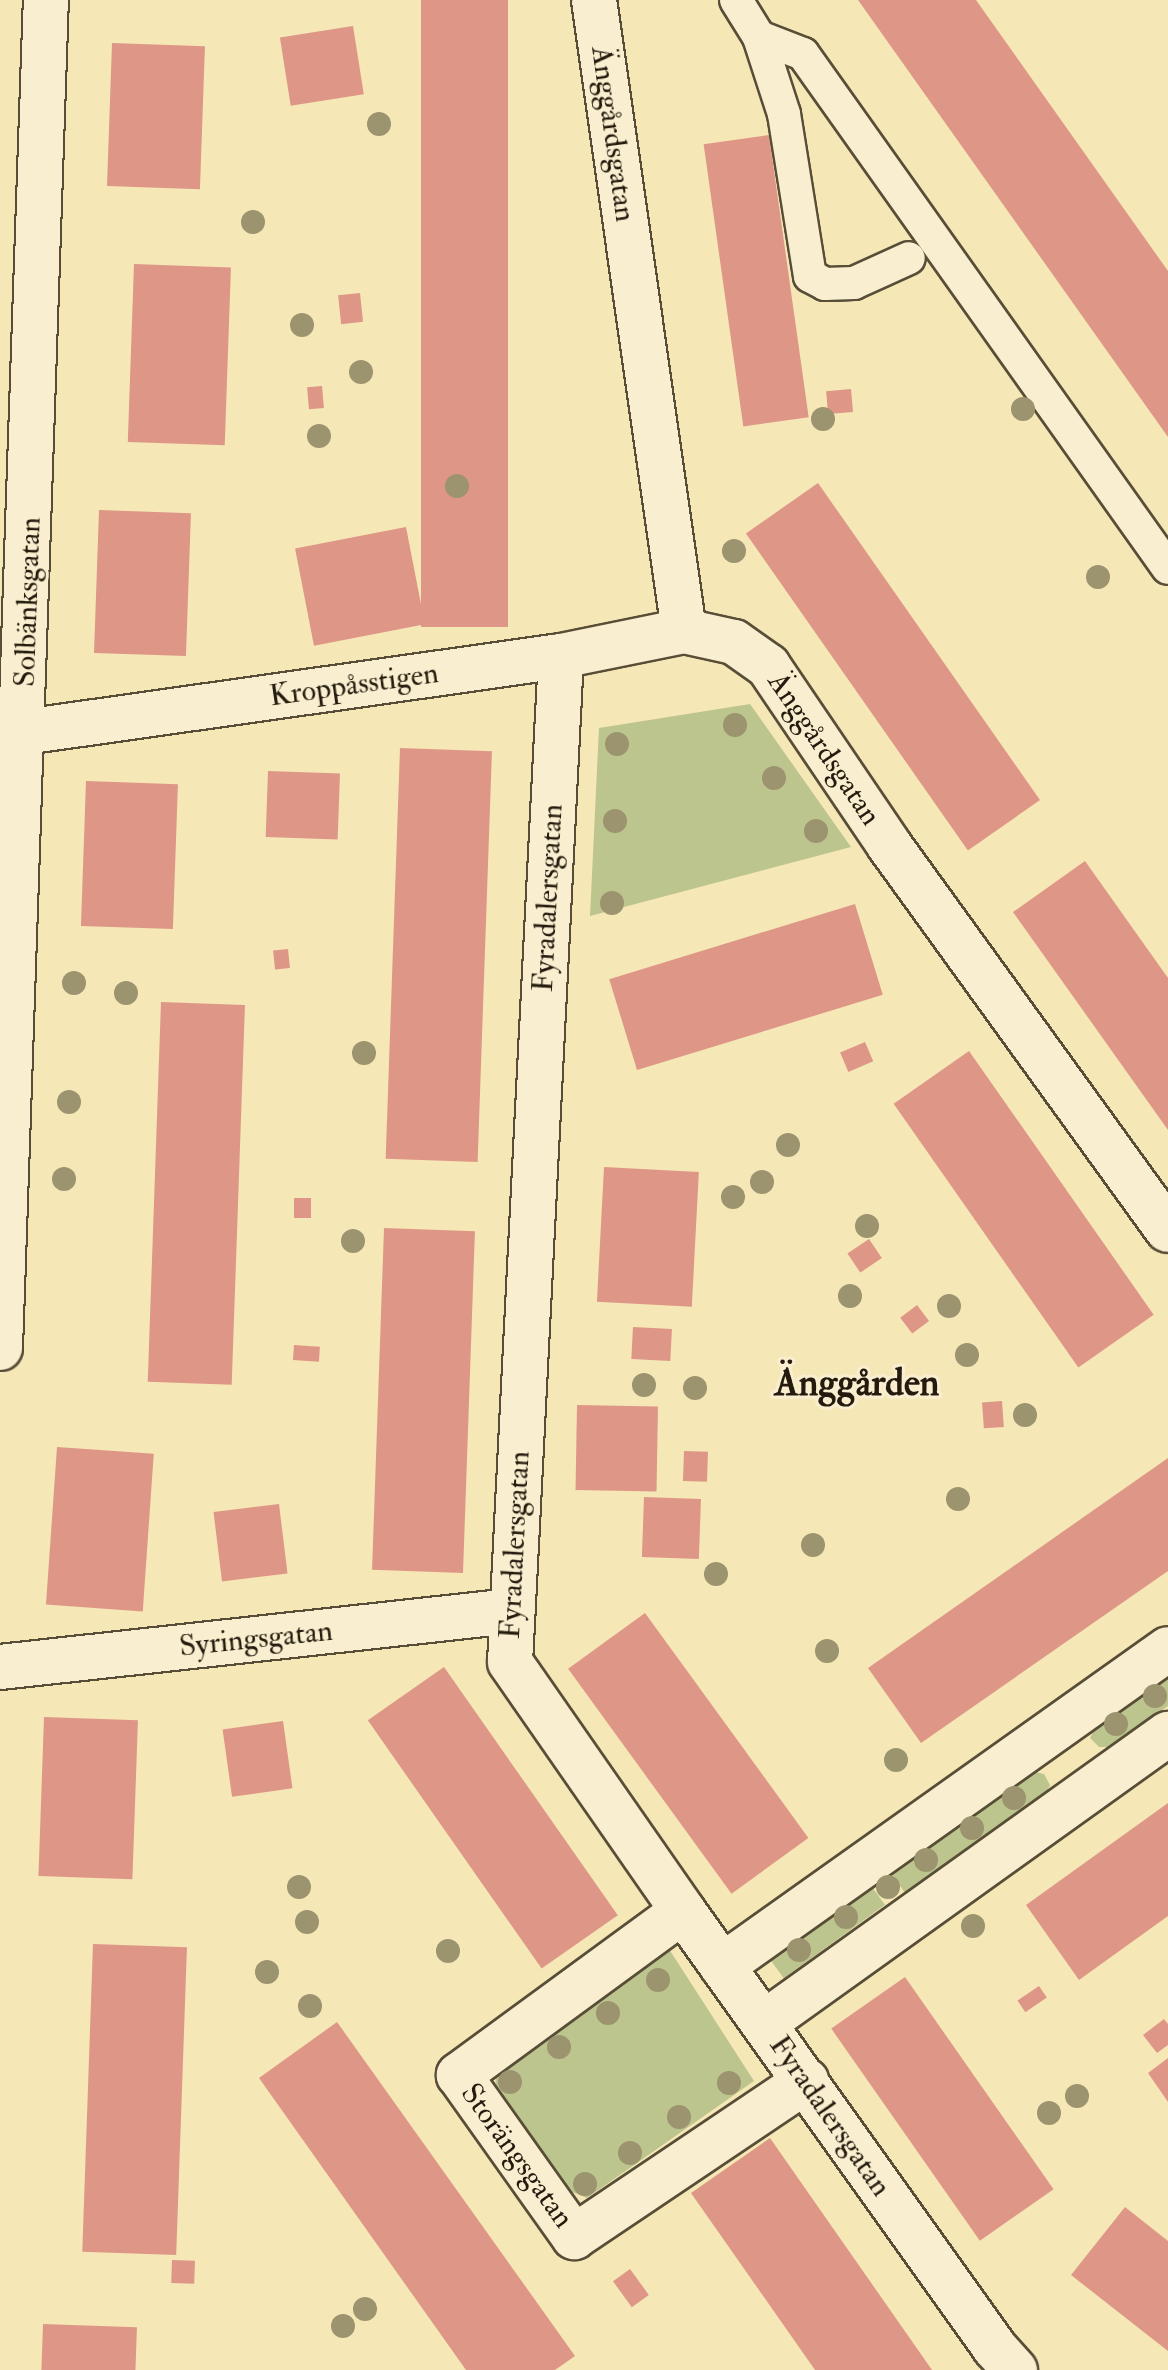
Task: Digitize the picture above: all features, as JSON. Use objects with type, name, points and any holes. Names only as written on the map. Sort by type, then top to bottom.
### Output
[{"type":"street","name":"Solbänksgatan","points":[[0,1348],[24,732],[46,0]]},
{"type":"street","name":"Änggårdsgatan","points":[[594,0],[684,631],[734,642],[768,666],[889,845],[1168,1230]]},
{"type":"street","name":"Kroppåsstigen","points":[[24,732],[561,656],[684,631]]},
{"type":"street","name":"Fyradalersgatan","points":[[561,656],[510,1662],[722,1966],[995,2348],[1015,2370]]},
{"type":"street","name":"Syringsgatan","points":[[0,1667],[511,1611]]},
{"type":"street","points":[[722,1966],[1168,1649]]},
{"type":"street","points":[[764,2023],[1168,1734]]},
{"type":"street","points":[[1049,1735],[1088,1789]]},
{"type":"street","name":"Storängsgatan","points":[[683,1911],[459,2075],[574,2237],[806,2081]]},
{"type":"lane","points":[[736,0],[759,37],[784,114],[810,276],[825,284],[854,283],[909,258]]},
{"type":"lane","points":[[759,37],[803,54],[1168,568]]},
{"type":"green space","points":[[750,704],[851,847],[590,916],[599,728]]},
{"type":"green space","points":[[1168,1678],[1168,1706],[1110,1747],[1099,1747],[1090,1738],[1093,1732]]},
{"type":"green space","points":[[1035,1772],[1044,1774],[1050,1785],[1047,1792],[905,1893],[892,1874]]},
{"type":"green space","points":[[872,1887],[885,1905],[784,1978],[771,1960]]},
{"type":"green space","points":[[669,1949],[754,2081],[587,2198],[560,2187],[495,2094],[496,2075],[504,2065]]},
{"type":"building","points":[[421,0],[508,0],[508,627],[421,627]]},
{"type":"building","points":[[858,0],[976,0],[1168,271],[1168,437]]},
{"type":"building","points":[[353,26],[364,94],[291,106],[280,38]]},
{"type":"building","points":[[112,43],[205,46],[200,189],[107,186]]},
{"type":"building","points":[[769,135],[809,417],[743,426],[704,144]]},
{"type":"building","points":[[134,264],[231,267],[225,445],[128,442]]},
{"type":"building","points":[[360,293],[363,322],[341,324],[338,295]]},
{"type":"building","points":[[322,386],[324,408],[309,409],[307,387]]},
{"type":"building","points":[[851,389],[853,412],[828,414],[826,391]]},
{"type":"building","points":[[818,483],[1040,800],[968,850],[746,533]]},
{"type":"building","points":[[99,510],[191,513],[186,656],[94,653]]},
{"type":"building","points":[[406,527],[425,624],[314,646],[295,549]]},
{"type":"building","points":[[400,748],[492,751],[478,1162],[386,1159]]},
{"type":"building","points":[[268,771],[340,774],[338,839],[266,837]]},
{"type":"building","points":[[86,781],[178,784],[173,929],[81,926]]},
{"type":"building","points":[[1085,861],[1168,978],[1168,1130],[1013,912]]},
{"type":"building","points":[[855,904],[883,995],[637,1070],[609,979]]},
{"type":"building","points":[[288,949],[290,968],[275,969],[273,951]]},
{"type":"building","points":[[161,1002],[245,1005],[232,1385],[148,1382]]},
{"type":"building","points":[[865,1042],[873,1061],[848,1072],[840,1053]]},
{"type":"building","points":[[969,1051],[1154,1315],[1078,1368],[894,1104]]},
{"type":"building","points":[[604,1167],[699,1172],[692,1307],[597,1302]]},
{"type":"building","points":[[294,1198],[311,1198],[311,1218],[294,1218]]},
{"type":"building","points":[[384,1228],[475,1231],[463,1573],[372,1570]]},
{"type":"building","points":[[869,1239],[882,1258],[860,1273],[847,1254]]},
{"type":"building","points":[[917,1305],[929,1321],[912,1334],[900,1318]]},
{"type":"building","points":[[633,1327],[672,1329],[670,1361],[631,1359]]},
{"type":"building","points":[[294,1345],[320,1347],[319,1362],[293,1360]]},
{"type":"building","points":[[1002,1401],[1004,1427],[984,1428],[982,1402]]},
{"type":"building","points":[[577,1405],[658,1406],[657,1491],[576,1490]]},
{"type":"building","points":[[57,1447],[154,1454],[143,1611],[46,1605]]},
{"type":"building","points":[[684,1451],[708,1452],[707,1482],[683,1481]]},
{"type":"building","points":[[1168,1458],[1168,1571],[921,1743],[868,1668]]},
{"type":"building","points":[[644,1497],[701,1499],[699,1559],[642,1557]]},
{"type":"building","points":[[279,1504],[288,1573],[222,1582],[213,1512]]},
{"type":"building","points":[[645,1613],[808,1838],[732,1894],[568,1669]]},
{"type":"building","points":[[444,1667],[618,1915],[542,1969],[368,1720]]},
{"type":"building","points":[[44,1717],[138,1720],[132,1879],[38,1876]]},
{"type":"building","points":[[283,1721],[292,1788],[232,1797],[223,1729]]},
{"type":"building","points":[[1168,1803],[1168,1916],[1079,1980],[1026,1905]]},
{"type":"building","points":[[93,1944],[187,1947],[176,2255],[82,2252]]},
{"type":"building","points":[[905,1977],[1054,2189],[980,2241],[831,2029]]},
{"type":"building","points":[[1039,1986],[1047,1998],[1025,2012],[1017,2001]]},
{"type":"building","points":[[1164,2019],[1168,2024],[1168,2045],[1157,2053],[1143,2035]]},
{"type":"building","points":[[337,2022],[575,2356],[555,2370],[466,2370],[259,2078]]},
{"type":"building","points":[[1168,2058],[1168,2102],[1148,2073]]},
{"type":"building","points":[[770,2138],[932,2370],[815,2370],[691,2193]]},
{"type":"building","points":[[1125,2207],[1168,2241],[1168,2351],[1071,2275]]},
{"type":"building","points":[[172,2260],[195,2261],[194,2284],[171,2283]]},
{"type":"building","points":[[630,2269],[649,2295],[632,2307],[613,2281]]},
{"type":"building","points":[[43,2324],[137,2327],[135,2370],[41,2370]]},
{"type":"district","name":"Änggården","points":[[857,1384]]}]
